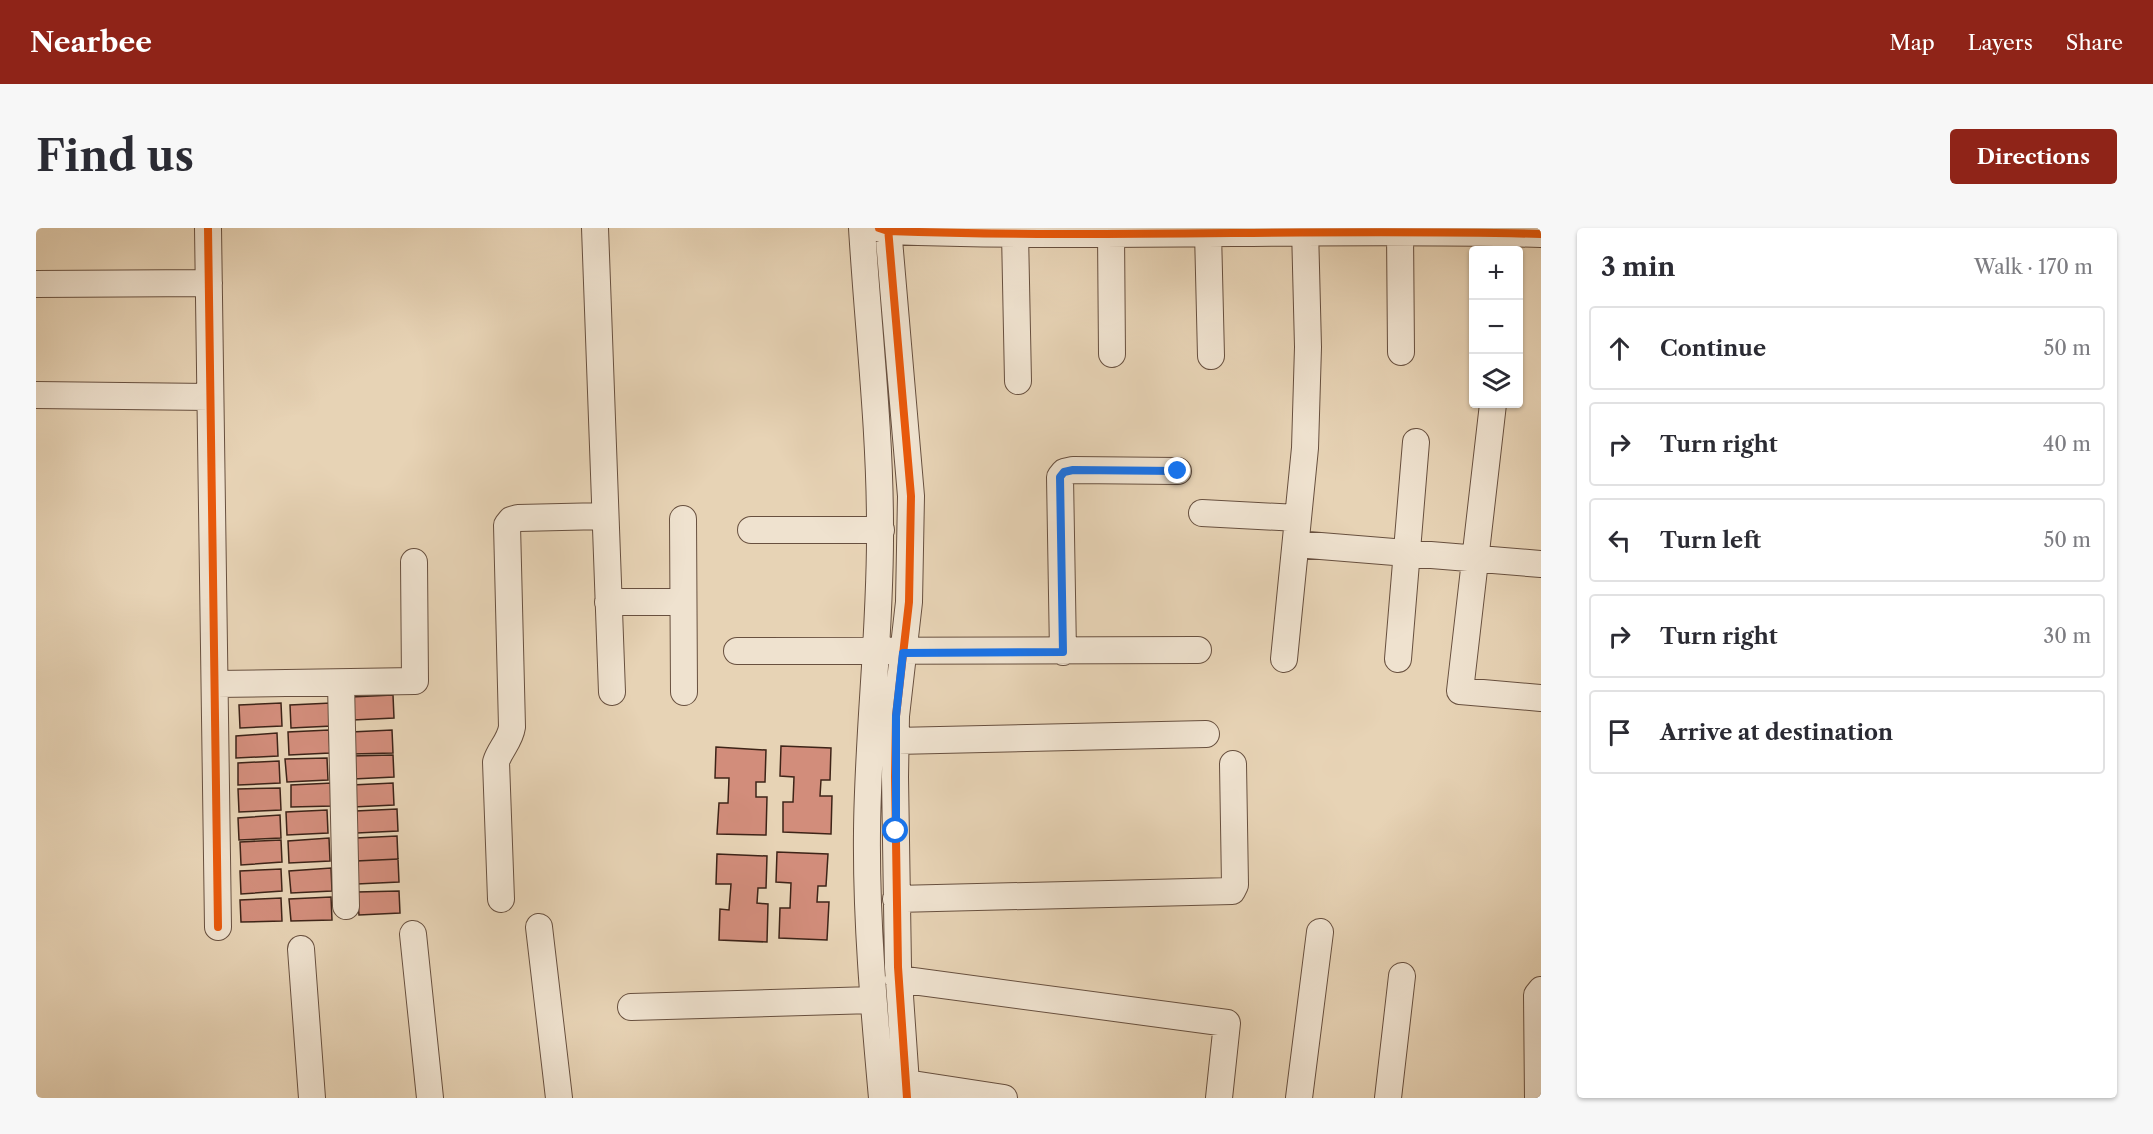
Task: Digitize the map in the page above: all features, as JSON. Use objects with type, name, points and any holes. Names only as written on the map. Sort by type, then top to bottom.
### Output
[{"type":"street","points":[[208,228],[218,927]]},
{"type":"street","points":[[595,228],[612,692]]},
{"type":"street","points":[[862,228],[879,462],[877,653],[867,831],[873,1000],[882,1098]]},
{"type":"street","points":[[1004,1098],[906,1091],[898,980],[895,741],[909,602],[911,496],[885,229],[1015,233],[1400,231],[1485,241],[1541,234]]},
{"type":"street","points":[[1284,659],[1305,447],[1308,347],[1305,230]]},
{"type":"street","points":[[1400,231],[1401,352]]},
{"type":"street","points":[[1208,232],[1211,356]]},
{"type":"street","points":[[1015,233],[1018,381]]},
{"type":"street","points":[[1111,233],[1112,354]]},
{"type":"street","points":[[36,284],[209,284]]},
{"type":"street","points":[[36,395],[210,397]]},
{"type":"street","points":[[1493,408],[1460,691],[1541,698]]},
{"type":"street","points":[[1398,659],[1416,442]]},
{"type":"street","points":[[1063,652],[1060,477],[1064,472],[1073,470],[1178,471]]},
{"type":"street","points":[[1202,513],[1298,518]]},
{"type":"street","points":[[501,899],[496,762],[500,751],[511,736],[512,727],[507,525],[511,520],[518,518],[605,516]]},
{"type":"street","points":[[683,519],[684,692]]},
{"type":"street","points":[[751,530],[880,530]]},
{"type":"street","points":[[1296,544],[1541,564]]},
{"type":"street","points":[[215,684],[341,684],[415,681],[414,562]]},
{"type":"street","points":[[608,602],[683,602]]},
{"type":"street","points":[[737,651],[903,653],[1198,651]]},
{"type":"street","points":[[341,684],[346,906]]},
{"type":"street","points":[[895,741],[1206,734]]},
{"type":"street","points":[[896,899],[1232,891],[1235,885],[1233,764]]},
{"type":"street","points":[[867,831],[896,831]]},
{"type":"street","points":[[539,927],[558,1098]]},
{"type":"street","points":[[1299,1098],[1320,932]]},
{"type":"street","points":[[413,934],[430,1098]]},
{"type":"street","points":[[301,949],[312,1098]]},
{"type":"street","points":[[1388,1098],[1402,976]]},
{"type":"street","points":[[898,980],[1227,1023],[1219,1098]]},
{"type":"street","points":[[1538,1098],[1536,995],[1541,990]]},
{"type":"street","points":[[631,1007],[873,1000]]},
{"type":"building","points":[[393,695],[394,718],[353,720],[351,697]]},
{"type":"building","points":[[281,703],[282,726],[240,728],[239,705]]},
{"type":"building","points":[[331,703],[332,726],[291,728],[290,705]]},
{"type":"building","points":[[329,730],[330,753],[289,755],[288,732]]},
{"type":"building","points":[[392,730],[393,753],[352,754],[351,732]]},
{"type":"building","points":[[277,733],[278,756],[236,758],[236,736]]},
{"type":"building","points":[[781,746],[831,748],[830,780],[821,780],[820,796],[832,796],[831,834],[783,832],[783,802],[793,802],[794,777],[780,776]]},
{"type":"building","points":[[716,747],[766,750],[765,782],[756,782],[756,797],[767,797],[766,835],[717,834],[719,803],[728,803],[729,778],[715,778]]},
{"type":"building","points":[[393,755],[394,777],[353,779],[351,756]]},
{"type":"building","points":[[327,758],[328,780],[287,782],[285,759]]},
{"type":"building","points":[[279,761],[280,783],[238,785],[238,763]]},
{"type":"building","points":[[332,783],[333,806],[291,807],[291,785]]},
{"type":"building","points":[[393,783],[394,805],[353,807],[352,785]]},
{"type":"building","points":[[280,788],[281,810],[239,812],[238,789]]},
{"type":"building","points":[[397,809],[398,831],[357,833],[356,811]]},
{"type":"building","points":[[327,810],[328,833],[287,835],[286,812]]},
{"type":"building","points":[[280,815],[281,838],[239,840],[238,818]]},
{"type":"building","points":[[397,836],[398,859],[357,861],[356,838]]},
{"type":"building","points":[[329,838],[330,861],[289,863],[288,841]]},
{"type":"building","points":[[281,840],[282,862],[241,865],[240,842]]},
{"type":"building","points":[[777,852],[828,854],[826,886],[818,886],[817,902],[829,902],[827,940],[779,938],[780,908],[790,908],[791,883],[776,882]]},
{"type":"building","points":[[717,854],[767,856],[766,888],[758,888],[757,903],[768,904],[767,942],[719,940],[720,909],[729,910],[731,884],[716,884]]},
{"type":"building","points":[[398,859],[399,882],[357,884],[356,861]]},
{"type":"building","points":[[331,868],[332,891],[291,893],[289,871]]},
{"type":"building","points":[[281,869],[282,891],[241,894],[240,871]]},
{"type":"building","points":[[399,891],[400,913],[359,915],[357,892]]},
{"type":"building","points":[[331,897],[332,920],[291,921],[289,899]]},
{"type":"building","points":[[281,898],[282,921],[241,922],[240,900]]},
{"type":"cycle path","points":[[208,228],[218,927]]},
{"type":"cycle path","points":[[879,228],[888,231],[1051,234],[1378,232],[1541,234]]},
{"type":"cycle path","points":[[888,228],[911,496],[909,602],[896,716],[895,777],[898,967],[907,1098]]},
{"type":"route","points":[[896,831],[896,716],[903,653],[1063,652],[1060,477],[1064,472],[1073,470],[1178,471]]}]
